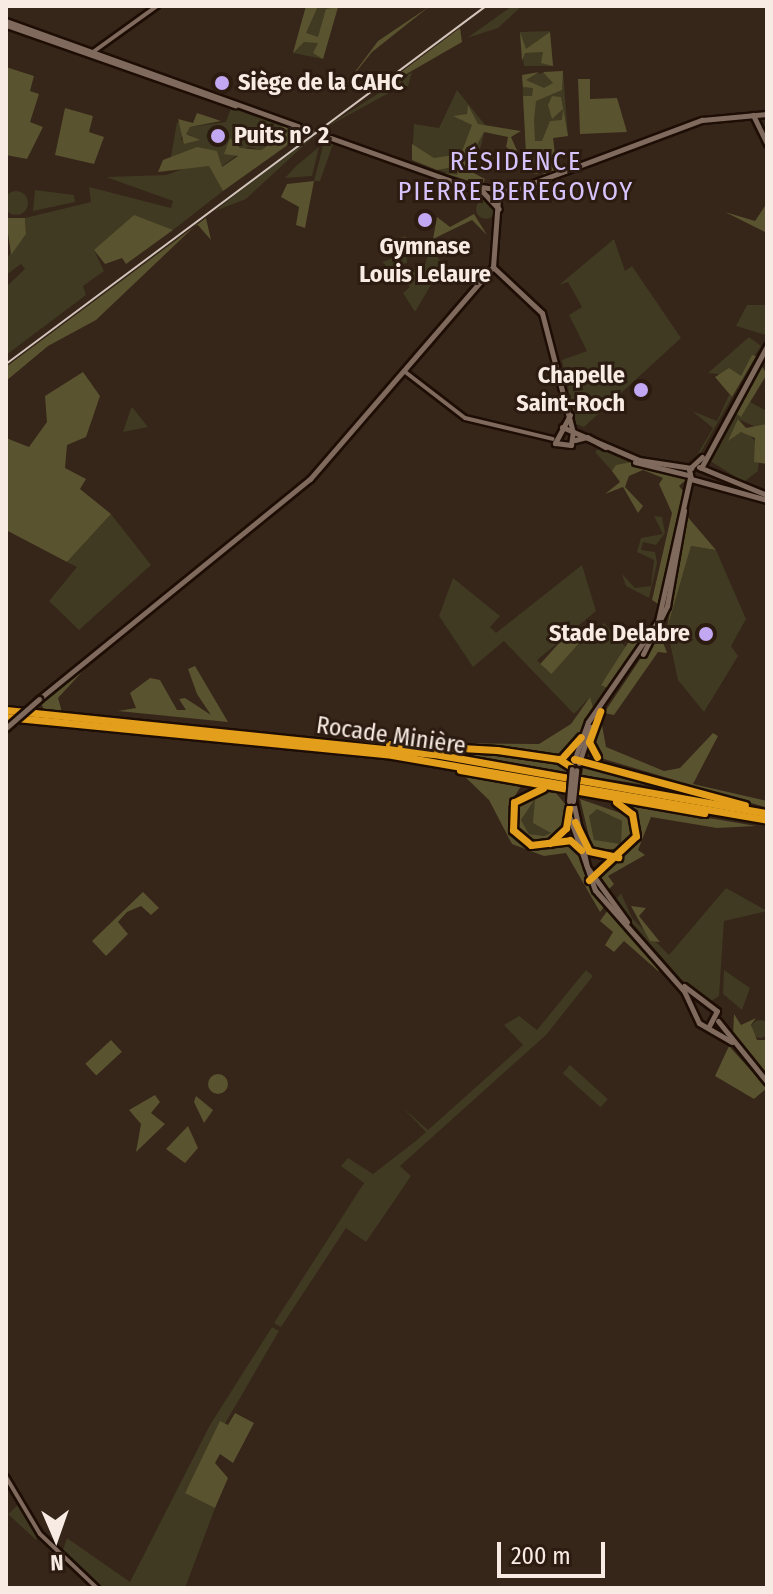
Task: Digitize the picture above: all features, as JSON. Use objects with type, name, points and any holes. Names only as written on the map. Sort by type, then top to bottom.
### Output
[{"type":"highway","name":"Rocade Minière","points":[[6,710],[311,738],[757,812],[767,820]]},
{"type":"highway","points":[[600,711],[589,742],[602,761]]},
{"type":"highway","name":"Rocade Minière","points":[[6,717],[386,754],[757,812],[767,811]]},
{"type":"highway","points":[[559,759],[581,737]]},
{"type":"highway","points":[[311,738],[559,759],[575,763],[602,761],[757,812]]},
{"type":"highway","points":[[386,754],[603,797],[757,812]]},
{"type":"highway","points":[[560,789],[529,791],[510,812],[523,841],[546,845],[574,841],[581,850]]},
{"type":"highway","points":[[590,877],[620,857],[634,841],[636,820],[603,797]]},
{"type":"highway","points":[[546,845],[566,828],[571,804]]},
{"type":"highway","points":[[575,822],[589,851],[620,857]]},
{"type":"main road","points":[[6,23],[88,53]]},
{"type":"main road","points":[[6,23],[298,126]]},
{"type":"main road","points":[[752,115],[761,126],[767,144]]},
{"type":"main road","points":[[331,138],[495,195],[515,192],[702,120],[765,115],[761,126]]},
{"type":"main road","points":[[6,728],[174,588],[299,490],[493,267],[499,209],[495,195]]},
{"type":"main road","points":[[493,267],[542,313],[575,440]]},
{"type":"main road","points":[[575,763],[600,711],[660,622],[695,473],[767,346]]},
{"type":"main road","points":[[570,414],[562,427],[555,431],[553,439],[563,448],[587,437],[630,460],[695,473]]},
{"type":"main road","points":[[562,427],[639,460],[695,473],[767,498]]},
{"type":"main road","points":[[655,631],[581,737],[571,804],[574,841],[590,877],[606,901],[706,1006],[767,1082]]},
{"type":"main road","points":[[571,804],[590,877]]},
{"type":"main road","points":[[614,910],[708,1026],[732,1042]]},
{"type":"main road","points":[[697,1013],[706,1006]]},
{"type":"main road","points":[[708,1026],[717,1020]]},
{"type":"street","points":[[88,53],[157,6]]},
{"type":"street","points":[[102,57],[105,43]]},
{"type":"street","points":[[404,371],[465,418],[545,434],[553,439]]},
{"type":"street","points":[[545,434],[555,431]]},
{"type":"street","points":[[6,1477],[40,1534],[97,1588]]},
{"type":"shaded area","points":[[306,6],[338,6],[323,59],[293,53]]},
{"type":"shaded area","points":[[306,6],[318,6],[306,33],[318,37],[326,9],[338,7],[323,59],[313,53],[318,43],[304,42],[293,53]]},
{"type":"shaded area","points":[[430,6],[372,52],[340,92],[378,41]]},
{"type":"shaded area","points":[[512,6],[522,6],[498,28],[467,38]]},
{"type":"shaded area","points":[[460,28],[462,42],[403,76],[400,73]]},
{"type":"shaded area","points":[[550,31],[553,66],[524,66],[520,32]]},
{"type":"shaded area","points":[[520,32],[526,49],[550,32],[553,66],[541,63],[543,52],[525,53],[522,61]]},
{"type":"shaded area","points":[[6,67],[34,76],[30,91],[39,94],[30,122],[43,127],[27,159],[6,155]]},
{"type":"shaded area","points":[[563,71],[568,136],[553,138],[557,174],[527,172],[522,75]]},
{"type":"shaded area","points":[[563,71],[562,90],[536,101],[534,120],[535,141],[542,141],[550,121],[562,120],[563,109],[552,119],[548,105],[552,96],[561,97],[568,136],[553,138],[557,174],[543,175],[549,161],[541,149],[532,165],[538,174],[527,172],[523,96],[532,96],[533,88],[523,87],[522,75],[539,72],[526,80],[544,88],[553,83],[543,72]]},
{"type":"shaded area","points":[[412,72],[408,86],[390,86]]},
{"type":"shaded area","points":[[578,79],[590,79],[590,99],[617,98],[627,132],[580,134]]},
{"type":"shaded area","points":[[390,86],[396,89],[321,130]]},
{"type":"shaded area","points":[[457,90],[486,126],[477,161],[466,161],[466,180],[412,160],[414,124],[439,128]]},
{"type":"shaded area","points":[[468,105],[478,124],[521,131],[511,137],[519,155],[506,147],[508,137],[484,132],[464,168],[485,179],[482,185],[444,173],[458,175],[453,167],[437,170],[412,160],[412,144],[434,158],[461,154],[472,125],[453,116],[467,114]]},
{"type":"shaded area","points":[[65,108],[93,116],[89,132],[104,137],[94,164],[55,155]]},
{"type":"shaded area","points":[[231,108],[282,126],[278,139],[261,150],[248,147],[221,167],[217,151],[170,162],[177,122],[184,126],[181,140],[193,136],[185,134],[190,127],[226,122]]},
{"type":"shaded area","points":[[197,113],[221,121],[190,127],[186,134],[200,140],[184,144],[178,119],[193,123]]},
{"type":"shaded area","points":[[282,126],[296,130],[289,144],[223,191],[209,166],[158,172],[163,160],[197,147],[217,151],[222,167],[238,156],[224,154],[230,138],[240,148],[261,150],[278,139]]},
{"type":"shaded area","points":[[313,137],[246,199],[215,211],[244,188]]},
{"type":"shaded area","points":[[324,142],[333,144],[320,181],[314,181]]},
{"type":"shaded area","points":[[319,147],[312,176],[285,178],[296,166]]},
{"type":"shaded area","points":[[197,164],[210,166],[223,191],[173,230],[94,250],[104,271],[83,286],[86,295],[6,355],[6,287],[25,269],[21,264],[6,275],[6,259],[26,234],[25,218],[91,202],[89,187],[171,208],[173,201],[106,177],[166,175]]},
{"type":"shaded area","points":[[314,181],[305,228],[296,225],[299,207],[281,197],[287,184]]},
{"type":"shaded area","points":[[35,190],[74,195],[75,202],[33,211]]},
{"type":"shaded area","points":[[16,191],[24,195],[28,203],[24,211],[16,215],[8,211],[4,203],[8,195]]},
{"type":"shaded area","points":[[486,199],[493,202],[496,209],[493,216],[486,219],[479,216],[476,209],[479,202]]},
{"type":"shaded area","points":[[767,203],[765,232],[725,212],[755,221]]},
{"type":"shaded area","points":[[474,214],[487,235],[472,220],[433,239],[437,217],[450,227]]},
{"type":"shaded area","points":[[134,215],[173,230],[126,264],[122,258],[105,264],[94,250]]},
{"type":"shaded area","points":[[6,218],[25,218],[26,234],[11,255]]},
{"type":"shaded area","points":[[206,218],[211,240],[197,224]]},
{"type":"shaded area","points":[[194,227],[96,320],[48,346],[6,381],[6,367]]},
{"type":"shaded area","points":[[406,236],[407,263],[398,265],[398,275],[425,264],[432,243],[442,266],[415,312],[403,293],[410,287],[382,262],[399,256],[403,241],[396,239]]},
{"type":"shaded area","points":[[614,239],[625,271],[632,266],[681,338],[584,427],[576,424],[562,360],[587,351],[569,315],[582,307],[568,282],[559,285]]},
{"type":"shaded area","points":[[747,305],[767,305],[766,335],[736,326]]},
{"type":"shaded area","points":[[749,337],[761,346],[741,376],[708,373]]},
{"type":"shaded area","points":[[752,355],[756,356],[732,397],[715,377],[729,368],[741,376]]},
{"type":"shaded area","points":[[761,365],[767,374],[741,417],[734,412]]},
{"type":"shaded area","points":[[83,372],[100,396],[86,437],[67,445],[65,468],[86,479],[80,489],[111,514],[67,562],[6,530],[6,438],[29,447],[47,422],[45,396]]},
{"type":"shaded area","points":[[729,395],[732,397],[691,465],[713,428],[692,411],[717,421]]},
{"type":"shaded area","points":[[750,402],[767,411],[767,424],[758,428],[738,419],[760,448],[758,471],[744,482],[710,461],[706,470],[707,459],[734,412],[741,416]]},
{"type":"shaded area","points":[[133,408],[148,427],[123,432]]},
{"type":"shaded area","points":[[738,419],[746,428],[767,424],[767,464],[754,462],[755,438],[741,432],[728,441]]},
{"type":"shaded area","points":[[600,447],[631,463],[612,471],[595,452]]},
{"type":"shaded area","points":[[632,462],[687,479],[679,486],[684,492],[661,606],[652,600],[672,513],[659,484],[663,478],[643,470],[629,476],[625,487],[643,506],[638,513],[623,487],[605,494],[620,482],[612,471],[616,465]]},
{"type":"shaded area","points":[[111,514],[151,565],[79,630],[49,601],[77,567],[67,562]]},
{"type":"shaded area","points":[[686,515],[716,550],[691,546],[667,629]]},
{"type":"shaded area","points":[[654,516],[662,517],[665,533],[656,545],[643,542],[641,550],[655,552],[657,563],[649,598],[626,586],[622,574],[635,588],[651,586],[654,560],[637,552],[641,538],[663,534]]},
{"type":"shaded area","name":"Stade Delabre","points":[[691,546],[716,550],[746,619],[731,646],[738,656],[704,712],[678,680],[667,629]]},
{"type":"shaded area","points":[[582,565],[596,611],[537,660],[547,671],[604,623],[629,651],[601,684],[609,689],[594,710],[590,697],[574,714],[504,641],[473,667],[439,616],[453,578],[500,616],[490,627],[496,633]]},
{"type":"shaded area","points":[[659,631],[667,653],[658,652],[614,715],[604,713]]},
{"type":"shaded area","points":[[569,632],[580,642],[551,674],[540,664]]},
{"type":"shaded area","points":[[633,635],[648,637],[609,689],[601,685]]},
{"type":"shaded area","points":[[94,659],[58,698],[62,712],[44,710],[41,703]]},
{"type":"shaded area","points":[[195,666],[228,722],[118,711],[136,708],[130,693],[150,678],[160,680],[177,710],[186,710],[179,699],[185,698],[211,715],[197,694],[188,669]]},
{"type":"shaded area","points":[[590,697],[594,710],[573,750],[561,755],[434,743],[539,744],[571,724]]},
{"type":"shaded area","points":[[602,725],[606,747],[664,771],[680,768],[713,733],[718,736],[693,784],[767,801],[765,807],[604,759],[592,743]]},
{"type":"shaded area","points":[[495,753],[568,764],[566,772],[457,754]]},
{"type":"shaded area","points":[[584,764],[678,790],[582,775]]},
{"type":"shaded area","points":[[461,773],[521,786],[508,807],[515,838],[536,848],[573,844],[604,907],[600,912],[566,853],[544,856],[512,844],[489,800]]},
{"type":"shaded area","points":[[535,791],[556,793],[566,805],[565,823],[547,842],[532,842],[515,826],[516,806]],"holes":[[[535,799],[533,823],[551,833],[544,836],[529,834],[521,820]]]},
{"type":"shaded area","points":[[535,799],[552,833],[544,836],[529,834],[521,820]]},
{"type":"shaded area","points":[[580,799],[629,816],[633,836],[624,849],[592,849]],"holes":[[[597,809],[622,821],[621,844],[594,840],[589,816]]]},
{"type":"shaded area","points":[[630,806],[756,826],[717,828],[651,817],[638,850],[645,855],[608,876],[614,884],[608,890],[598,871],[637,842]]},
{"type":"shaded area","points":[[597,808],[622,821],[627,838],[621,844],[594,841],[588,816]]},
{"type":"shaded area","points":[[726,888],[767,911],[724,921],[719,996],[708,1003],[680,978],[614,902],[621,893],[632,918],[669,955]]},
{"type":"shaded area","points":[[143,892],[159,908],[151,915],[141,906],[127,912],[118,922],[128,934],[106,956],[92,941]]},
{"type":"shaded area","points":[[631,906],[646,908],[639,916],[660,942],[650,941]]},
{"type":"shaded area","points":[[608,910],[661,969],[658,971],[624,941],[614,952],[605,945],[613,932],[600,921]]},
{"type":"shaded area","points":[[586,970],[593,976],[546,1035],[400,1166],[411,1176],[366,1242],[346,1228],[281,1327],[274,1323],[364,1183],[341,1166],[348,1158],[373,1174],[417,1140],[426,1132],[402,1107],[428,1130],[523,1045],[504,1025],[519,1016],[537,1030]]},
{"type":"shaded area","points":[[724,970],[750,988],[742,1010],[723,994]]},
{"type":"shaded area","points":[[734,1014],[741,1025],[756,1018],[751,1025],[757,1040],[767,1040],[767,1076],[733,1036]]},
{"type":"shaded area","points":[[756,1020],[764,1020],[769,1029],[767,1036],[756,1038],[751,1033],[751,1025]]},
{"type":"shaded area","points":[[111,1040],[122,1052],[96,1076],[85,1064]]},
{"type":"shaded area","points":[[729,1046],[767,1088],[754,1099],[715,1076]]},
{"type":"shaded area","points":[[570,1065],[608,1099],[601,1107],[563,1073]]},
{"type":"shaded area","points":[[218,1074],[225,1077],[228,1084],[225,1091],[218,1094],[211,1091],[208,1084],[211,1077]]},
{"type":"shaded area","points":[[155,1095],[160,1102],[151,1113],[165,1124],[136,1152],[141,1124],[129,1110]]},
{"type":"shaded area","points":[[196,1096],[213,1110],[204,1123],[194,1102]]},
{"type":"shaded area","points":[[188,1126],[198,1148],[185,1163],[166,1149]]},
{"type":"shaded area","points":[[272,1327],[279,1331],[185,1492],[215,1508],[185,1588],[103,1588],[62,1553],[67,1538],[130,1582],[210,1425]]},
{"type":"shaded area","points":[[235,1413],[254,1423],[233,1463],[220,1454],[215,1463],[228,1478],[215,1508],[185,1493],[220,1421],[228,1425]]},
{"type":"shaded area","points":[[18,1505],[38,1535],[36,1540],[8,1514]]},
{"type":"tunnel","points":[[298,126],[331,138]]},
{"type":"railway","points":[[6,364],[486,6]]},
{"type":"place","name":"Siège de la CAHC","points":[[222,83]]},
{"type":"place","name":"Puits n° 2","points":[[218,136]]},
{"type":"place","name":"Gymnase Louis Lelaure","points":[[425,220]]},
{"type":"place","name":"Chapelle Saint-Roch","points":[[641,390]]},
{"type":"place","name":"Stade Delabre","points":[[706,634]]},
{"type":"district","name":"RÉSIDENCE PIERRE BEREGOVOY","points":[[516,177]]}]
